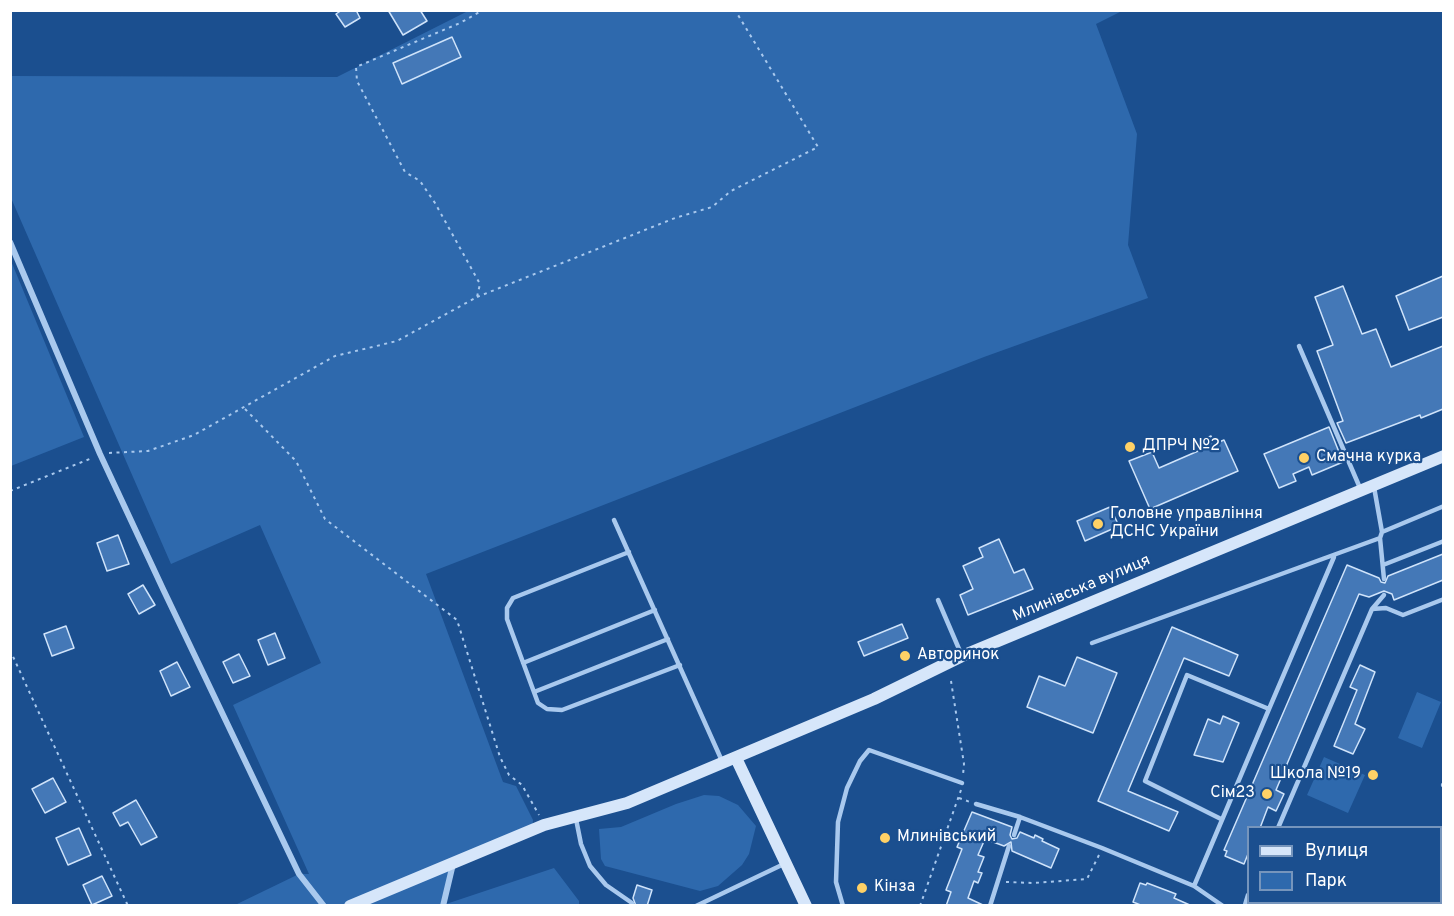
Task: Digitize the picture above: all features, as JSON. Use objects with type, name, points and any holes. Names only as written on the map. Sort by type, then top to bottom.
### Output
[{"type":"main road","name":"Млинівська вулиця","points":[[350,906],[544,825],[627,803],[723,764],[874,699],[962,656],[1443,456]]},
{"type":"main road","points":[[736,758],[806,906]]},
{"type":"street","points":[[10,242],[100,454],[299,874],[324,906]]},
{"type":"street","points":[[443,906],[453,863]]},
{"type":"lane","points":[[1299,346],[1361,490]]},
{"type":"lane","points":[[1374,485],[1382,532],[1380,538],[1384,579]]},
{"type":"lane","points":[[1382,532],[1443,506]]},
{"type":"lane","points":[[614,520],[723,764]]},
{"type":"lane","points":[[1092,643],[1334,557],[1380,538]]},
{"type":"lane","points":[[1383,566],[1443,542]]},
{"type":"lane","points":[[628,552],[513,598],[507,608],[507,619],[538,703],[547,709],[562,710],[680,665]]},
{"type":"lane","points":[[1194,886],[1334,557]]},
{"type":"lane","points":[[1279,826],[1372,609],[1384,595]]},
{"type":"lane","points":[[1372,609],[1386,608],[1404,615],[1443,599]]},
{"type":"lane","points":[[938,600],[962,656]]},
{"type":"lane","points":[[523,663],[655,610]]},
{"type":"lane","points":[[534,692],[668,639]]},
{"type":"lane","points":[[1221,819],[1145,781],[1187,675],[1269,709]]},
{"type":"lane","points":[[843,906],[836,882],[838,822],[847,788],[860,761],[869,750],[962,783]]},
{"type":"lane","points":[[976,804],[1102,848],[1194,886],[1223,906]]},
{"type":"lane","points":[[576,817],[581,844],[590,866],[606,885],[632,903]]},
{"type":"lane","points":[[1014,836],[1020,818]]},
{"type":"lane","points":[[990,906],[1009,846]]},
{"type":"lane","points":[[696,906],[787,863]]},
{"type":"path","points":[[477,297],[480,284],[435,203],[420,182],[405,172],[357,81],[356,67],[460,23],[483,10]]},
{"type":"path","points":[[10,491],[100,454],[148,451],[194,435],[245,409],[335,356],[397,341],[477,297],[675,218],[712,207],[731,192],[818,147],[735,10]]},
{"type":"path","points":[[245,409],[296,461],[325,519],[457,620],[501,757],[509,775],[522,784],[544,825]]},
{"type":"path","points":[[10,650],[128,906]]},
{"type":"path","points":[[920,906],[959,798],[962,783],[964,764],[951,681]]},
{"type":"path","points":[[959,798],[976,804]]},
{"type":"path","points":[[997,881],[1034,883],[1087,879],[1102,848]]},
{"type":"green space","points":[[468,11],[1122,11],[1096,24],[1137,134],[1128,245],[1148,298],[984,357],[426,574],[503,782],[516,786],[533,820],[532,831],[453,863],[443,905],[235,905],[299,874],[309,874],[233,705],[321,663],[260,525],[171,564],[11,198],[10,76],[337,77]]},
{"type":"green space","points":[[11,261],[84,437],[10,466]]},
{"type":"green space","points":[[1417,692],[1441,702],[1422,748],[1398,738]]},
{"type":"green space","points":[[1324,757],[1365,775],[1348,813],[1307,795]]},
{"type":"green space","points":[[704,795],[719,796],[738,805],[756,826],[749,854],[742,865],[718,886],[700,891],[605,866],[601,859],[599,829],[621,827]]},
{"type":"green space","points":[[554,868],[579,901],[579,905],[443,905]]},
{"type":"building","points":[[342,10],[356,10],[360,18],[345,27],[336,14]]},
{"type":"building","points":[[388,10],[420,10],[427,21],[403,35]]},
{"type":"building","points":[[452,37],[461,57],[402,84],[393,63]]},
{"type":"building","points":[[1443,276],[1443,317],[1409,330],[1396,296]]},
{"type":"building","points":[[1343,286],[1362,334],[1376,329],[1391,367],[1443,346],[1443,409],[1421,418],[1420,415],[1346,443],[1337,423],[1343,421],[1317,351],[1333,345],[1315,297]]},
{"type":"building","name":"Смачна курка","points":[[1329,427],[1343,462],[1312,475],[1309,467],[1293,474],[1296,481],[1279,488],[1264,454]]},
{"type":"building","points":[[1211,436],[1214,444],[1224,440],[1238,471],[1150,509],[1129,461],[1152,452],[1159,468],[1205,448],[1202,440]]},
{"type":"building","name":"Головне управління ДСНС України","points":[[1110,507],[1119,526],[1085,541],[1077,521]]},
{"type":"building","points":[[118,535],[129,564],[107,571],[97,543]]},
{"type":"building","points":[[999,539],[1014,573],[1024,569],[1033,589],[968,615],[960,595],[973,589],[963,566],[983,557],[979,548]]},
{"type":"building","points":[[1443,554],[1443,580],[1394,600],[1392,594],[1384,591],[1369,597],[1359,594],[1276,790],[1284,794],[1276,811],[1268,807],[1261,826],[1247,826],[1247,856],[1244,864],[1225,856],[1227,851],[1224,850],[1347,565],[1379,578],[1381,582],[1385,583],[1388,576]]},
{"type":"building","points":[[143,585],[155,605],[139,614],[128,594]]},
{"type":"building","points":[[902,624],[908,638],[864,656],[858,642]]},
{"type":"building","points":[[66,626],[74,648],[52,656],[44,634]]},
{"type":"building","points":[[1172,627],[1238,655],[1229,676],[1184,658],[1128,791],[1178,812],[1169,831],[1098,801]]},
{"type":"building","points":[[275,633],[285,658],[268,665],[258,640]]},
{"type":"building","points":[[239,654],[250,676],[233,683],[223,662]]},
{"type":"building","points":[[1077,657],[1117,673],[1093,733],[1027,707],[1039,676],[1065,686]]},
{"type":"building","points":[[177,662],[190,687],[171,696],[160,671]]},
{"type":"building","points":[[1360,665],[1375,672],[1355,724],[1365,729],[1353,754],[1334,746],[1357,690],[1350,687]]},
{"type":"building","points":[[1223,716],[1239,723],[1223,762],[1194,755],[1208,719],[1220,724]]},
{"type":"building","points":[[53,778],[66,802],[45,813],[32,789]]},
{"type":"building","points":[[136,800],[157,837],[141,845],[128,822],[120,826],[113,813]]},
{"type":"building","points":[[972,812],[1012,827],[1010,835],[1012,839],[1017,838],[1020,832],[1034,838],[1035,835],[1059,849],[1051,868],[1012,851],[1011,842],[1004,846],[985,839],[978,855],[984,857],[978,872],[982,873],[978,883],[974,881],[968,898],[985,906],[946,906],[951,892],[946,890],[962,849],[957,847]]},
{"type":"building","points":[[79,828],[91,855],[68,865],[56,838]]},
{"type":"building","points":[[102,876],[112,896],[92,905],[83,885]]},
{"type":"building","points":[[1140,883],[1146,885],[1147,883],[1176,894],[1174,898],[1192,906],[1143,906],[1133,902]]},
{"type":"building","points":[[637,885],[652,890],[647,906],[636,906],[633,898]]},
{"type":"place","name":"ДПРЧ №2","points":[[1130,447]]},
{"type":"place","name":"Смачна курка","points":[[1304,458]]},
{"type":"place","name":"Головне управління ДСНС України","points":[[1098,524]]},
{"type":"place","name":"Авторинок","points":[[905,656]]},
{"type":"place","name":"Школа №19","points":[[1373,775]]},
{"type":"place","name":"Сім23","points":[[1267,794]]},
{"type":"place","name":"Млинівський","points":[[885,838]]},
{"type":"place","name":"Кінза","points":[[862,888]]}]
